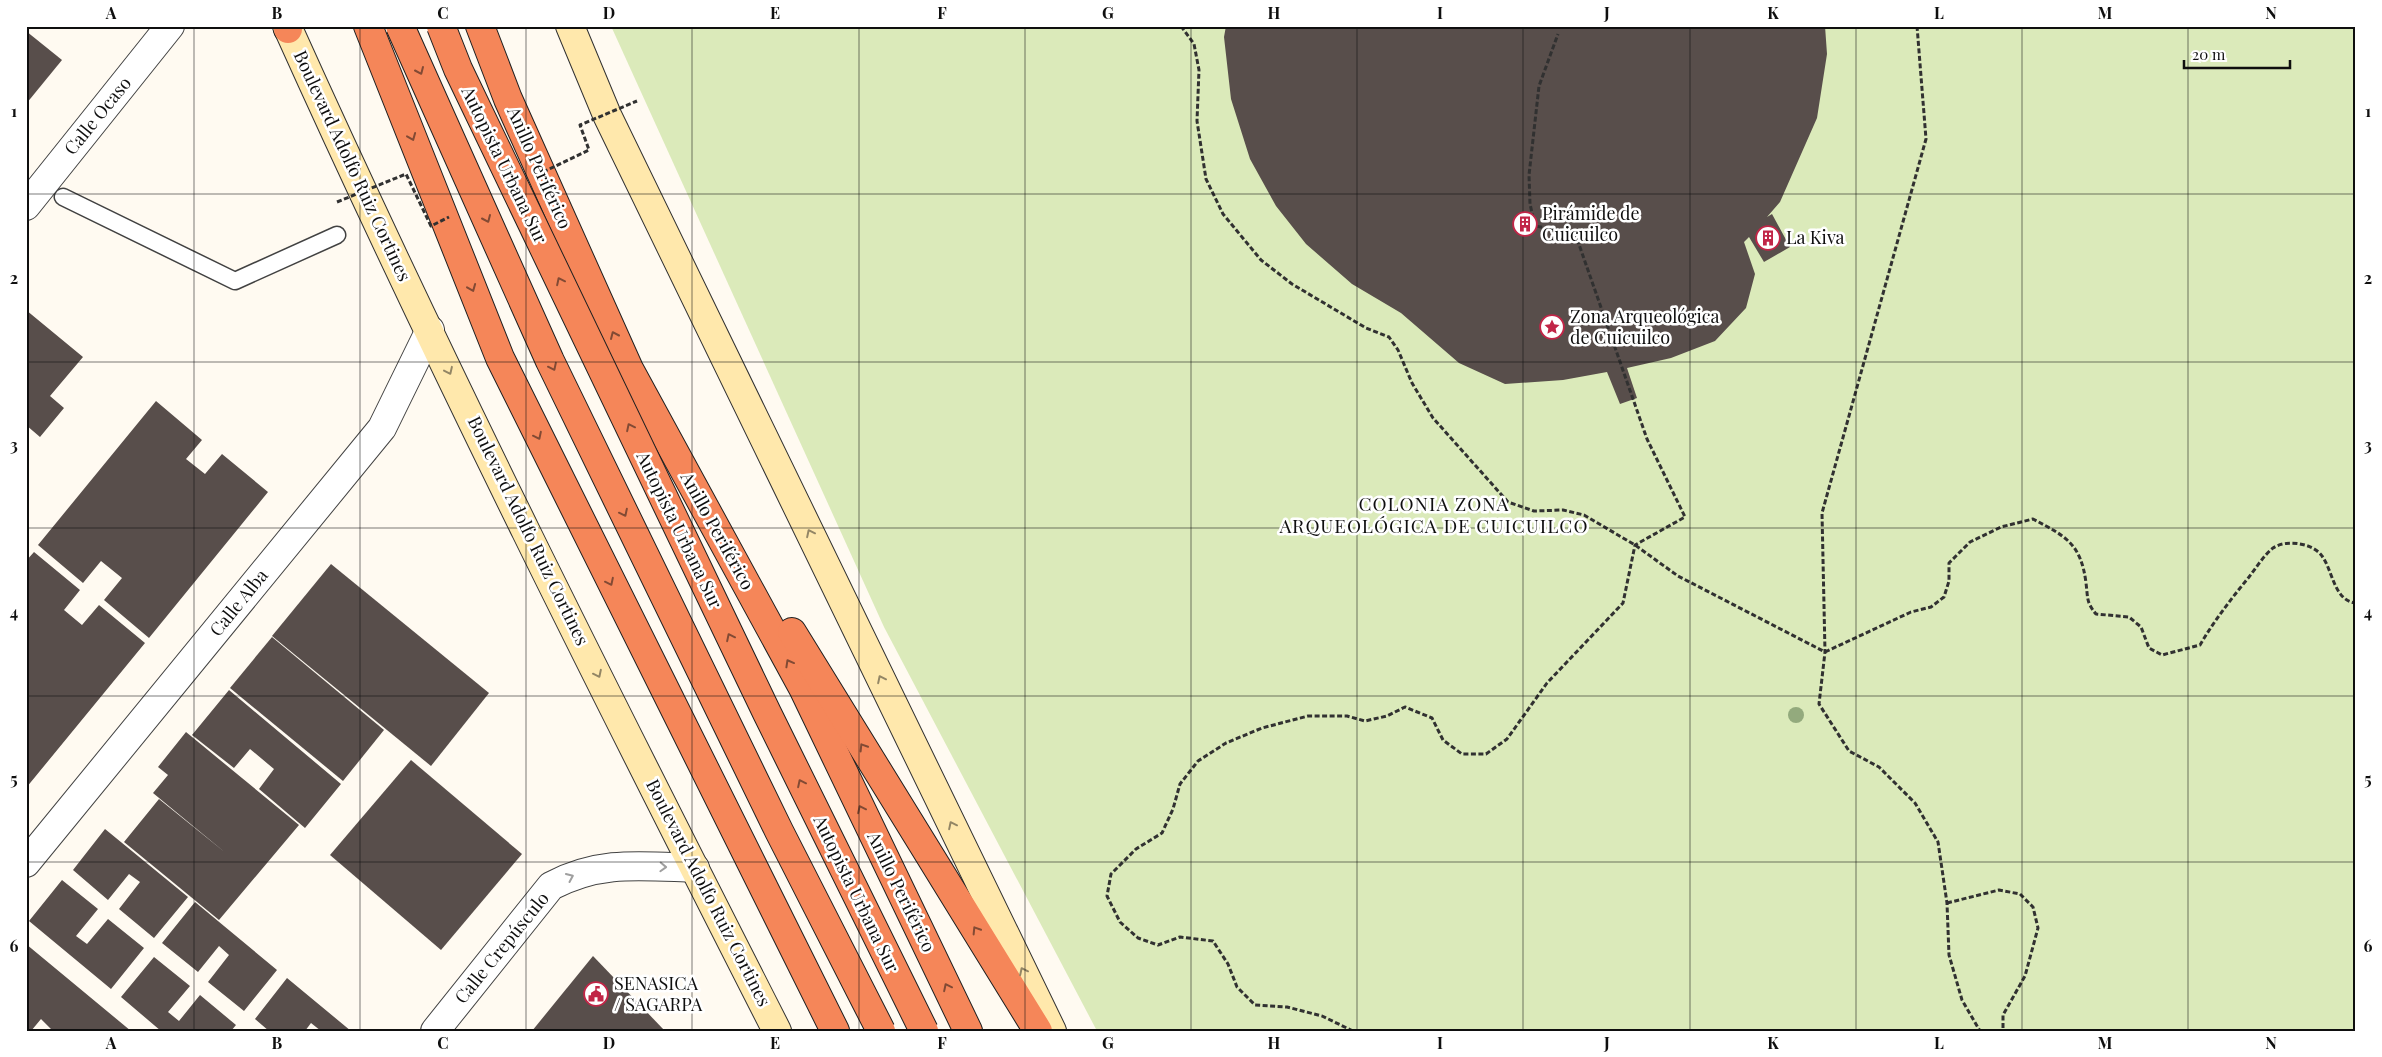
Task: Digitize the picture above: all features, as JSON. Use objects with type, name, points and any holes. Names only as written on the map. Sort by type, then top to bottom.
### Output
[{"type":"highway","points":[[368,26],[500,358],[835,1031]]},
{"type":"highway","name":"Autopista Urbana Sur","points":[[400,26],[550,361],[779,831],[881,1031]]},
{"type":"highway","name":"Autopista Urbana Sur","points":[[441,26],[462,78],[762,704],[924,1031]]},
{"type":"highway","name":"Anillo Periférico","points":[[480,26],[508,99],[629,369],[803,688],[968,1031]]},
{"type":"highway","points":[[629,369],[1038,1031]]},
{"type":"main road","points":[[570,26],[607,115],[1052,1031]]},
{"type":"main road","name":"Boulevard Adolfo Ruiz Cortines","points":[[288,27],[340,142],[491,458],[777,1031]]},
{"type":"street","name":"Calle Ocaso","points":[[26,206],[170,26]]},
{"type":"street","name":"Calle Alba","points":[[26,863],[382,428],[430,330]]},
{"type":"street","name":"Calle Crepúsculo","points":[[435,1031],[551,886],[573,874],[600,868],[631,866],[695,868]]},
{"type":"lane","points":[[63,197],[235,281],[336,236]]},
{"type":"path","points":[[1181,26],[1194,44],[1199,70],[1197,122],[1206,179],[1224,214],[1261,260],[1292,284],[1366,328],[1389,337],[1398,350],[1412,384],[1433,418],[1508,502],[1534,511],[1563,510],[1584,515],[1635,545],[1678,576],[1825,652]]},
{"type":"path","points":[[1917,26],[1926,139],[1822,513],[1825,652],[1819,704],[1849,751],[1879,767],[1915,803],[1938,842],[1947,903],[1949,955],[1962,1000],[1980,1031]]},
{"type":"path","points":[[1353,1031],[1322,1016],[1287,1007],[1255,1005],[1237,988],[1228,964],[1213,941],[1180,937],[1158,946],[1138,938],[1120,922],[1107,896],[1111,874],[1136,849],[1162,833],[1173,809],[1180,784],[1198,761],[1226,744],[1262,728],[1308,716],[1347,716],[1365,721],[1387,716],[1405,707],[1432,718],[1443,740],[1462,754],[1486,754],[1507,739],[1548,683],[1623,603],[1635,545],[1685,518],[1648,439],[1575,233],[1535,226],[1530,204],[1530,175],[1539,86],[1558,34]]},
{"type":"path","points":[[1825,652],[1911,612],[1931,607],[1944,597],[1950,580],[1949,563],[1970,542],[2001,527],[2033,519],[2070,541],[2082,557],[2088,604],[2096,614],[2129,617],[2141,627],[2149,648],[2162,655],[2200,645],[2211,625],[2255,569],[2274,548],[2287,543],[2306,545],[2322,554],[2339,593],[2350,602],[2356,603]]},
{"type":"path","points":[[1947,903],[1999,890],[2020,894],[2033,907],[2038,928],[2025,976],[2003,1016],[2003,1031]]},
{"type":"green space","name":"Zona Arqueológica de Cuicuilco","points":[[611,26],[2356,26],[2356,1031],[1097,1031],[884,627]]},
{"type":"building","name":"Pirámide de Cuicuilco","points":[[1226,26],[1825,26],[1827,54],[1817,118],[1780,202],[1767,217],[1772,214],[1790,247],[1764,262],[1749,237],[1744,242],[1755,274],[1746,308],[1715,341],[1671,358],[1627,368],[1637,398],[1620,404],[1607,372],[1563,380],[1505,384],[1459,363],[1401,313],[1352,284],[1306,244],[1276,206],[1250,159],[1231,99],[1224,37]]},
{"type":"building","points":[[26,31],[62,60],[26,104]]},
{"type":"building","points":[[26,310],[83,357],[50,396],[64,408],[40,437],[26,425]]},
{"type":"building","points":[[156,401],[202,440],[186,459],[205,474],[222,454],[268,492],[149,638],[104,600],[122,578],[101,561],[83,583],[38,545]]},
{"type":"building","points":[[34,552],[80,590],[64,610],[82,625],[99,605],[145,643],[26,788],[26,561]]},
{"type":"building","points":[[331,564],[489,693],[431,766],[272,636]]},
{"type":"building","points":[[272,637],[384,730],[343,781],[230,688]]},
{"type":"building","points":[[229,690],[341,784],[305,828],[259,789],[274,769],[250,749],[234,768],[192,735]]},
{"type":"building","points":[[186,732],[299,825],[219,920],[124,842],[159,799],[227,854],[153,793],[168,775],[158,767]]},
{"type":"building","points":[[411,760],[522,854],[441,950],[330,855]]},
{"type":"building","points":[[105,829],[188,897],[154,938],[119,909],[140,882],[129,874],[108,900],[73,870]]},
{"type":"building","points":[[62,880],[98,909],[76,936],[87,944],[108,919],[144,948],[111,989],[29,921]]},
{"type":"building","points":[[195,902],[277,970],[244,1011],[208,982],[229,955],[219,946],[198,972],[162,943]]},
{"type":"building","points":[[26,944],[131,1031],[53,1031],[41,1019],[31,1031],[28,1031]]},
{"type":"building","name":"SENASICA / SAGARPA","points":[[593,956],[665,1031],[532,1031]]},
{"type":"building","points":[[154,957],[190,986],[168,1012],[179,1021],[200,995],[236,1025],[231,1031],[161,1031],[121,997]]},
{"type":"building","points":[[287,978],[351,1031],[321,1031],[311,1023],[305,1031],[269,1031],[255,1019]]},
{"type":"place","name":"Pirámide de Cuicuilco","points":[[1525,224]]},
{"type":"place","name":"La Kiva","points":[[1768,238]]},
{"type":"place","name":"Zona Arqueológica de Cuicuilco","points":[[1552,327]]},
{"type":"place","name":"SENASICA / SAGARPA","points":[[596,994]]},
{"type":"district","name":"COLONIA ZONA ARQUEOLÓGICA DE CUICUILCO","points":[[1434,515]]}]
